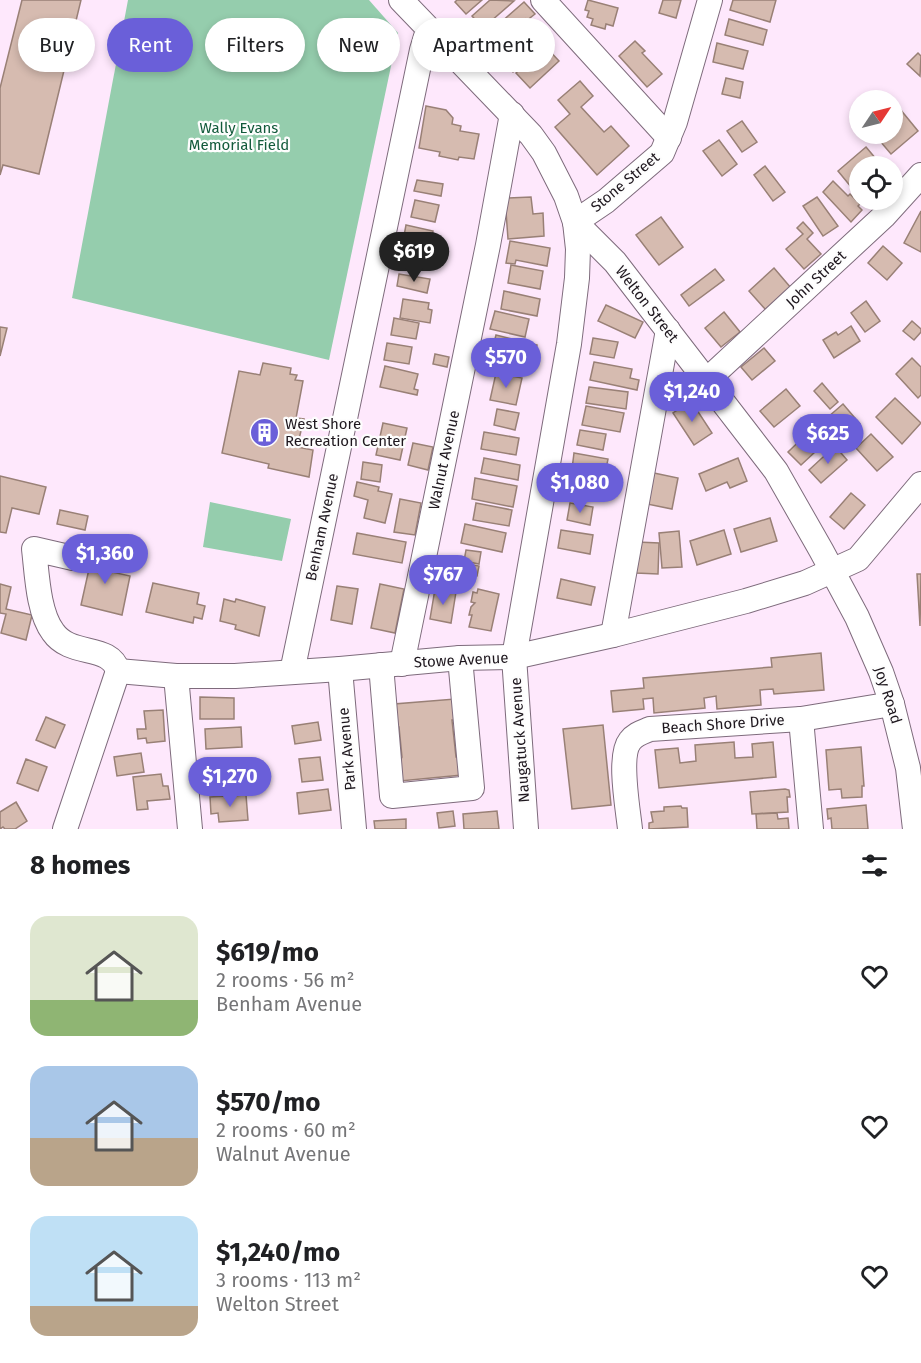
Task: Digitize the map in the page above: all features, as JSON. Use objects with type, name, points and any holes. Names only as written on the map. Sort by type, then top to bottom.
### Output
[{"type":"street","name":"Naugatuck Avenue","points":[[401,0],[417,18]]},
{"type":"street","name":"Stone Street","points":[[575,222],[606,201],[662,153],[669,138],[710,0]]},
{"type":"street","points":[[546,1],[669,138]]},
{"type":"street","name":"Benham Avenue","points":[[292,672],[417,72]]},
{"type":"street","name":"Naugatuck Avenue","points":[[470,72],[512,114],[544,153],[559,178],[575,222],[578,249],[578,278],[569,344],[514,657],[526,829]]},
{"type":"street","name":"Walnut Avenue","points":[[460,658],[472,788],[392,796],[392,664],[488,245],[512,114]]},
{"type":"street","name":"John Street","points":[[707,380],[884,216],[921,175]]},
{"type":"street","name":"Welton Street","points":[[575,222],[615,262],[776,471],[832,571]]},
{"type":"street","points":[[613,635],[668,330]]},
{"type":"street","name":"Stowe Avenue","points":[[118,671],[176,676],[235,676],[460,658],[514,657],[613,635],[805,584],[858,559],[921,484]]},
{"type":"street","points":[[65,829],[118,671],[109,656],[71,647],[58,638],[49,624],[42,604],[33,549],[73,558]]},
{"type":"street","name":"Joy Road","points":[[832,571],[857,617],[892,704],[908,768],[915,829]]},
{"type":"street","name":"Park Avenue","points":[[340,669],[354,829]]},
{"type":"street","points":[[176,676],[190,829]]},
{"type":"street","name":"Beach Shore Drive","points":[[630,829],[624,760],[630,741],[639,733],[650,729],[801,719],[892,704]]},
{"type":"street","name":"Beach Shore Drive","points":[[801,719],[811,829]]},
{"type":"green space","name":"Wally Evans Memorial Field","points":[[128,0],[369,0],[385,18],[317,18],[317,72],[390,72],[329,360],[72,298],[114,72],[193,72],[193,18],[125,18]]},
{"type":"green space","points":[[210,502],[291,519],[282,561],[203,547]]},
{"type":"building","points":[[22,0],[81,0],[77,18],[18,18],[18,72],[64,72],[39,174],[3,165],[0,175],[0,88]]},
{"type":"building","points":[[457,0],[482,0],[466,14],[455,2]]},
{"type":"building","points":[[490,0],[514,1],[494,18],[474,18],[472,16]]},
{"type":"building","points":[[588,0],[618,8],[613,26],[606,24],[605,29],[591,25],[593,19],[587,17],[589,11],[585,10]]},
{"type":"building","points":[[663,0],[681,0],[676,18],[659,13]]},
{"type":"building","points":[[733,0],[776,0],[770,22],[730,10]]},
{"type":"building","points":[[524,2],[535,14],[530,18],[506,18]]},
{"type":"building","points":[[729,19],[767,30],[763,45],[725,35]]},
{"type":"building","points":[[635,41],[645,51],[642,53],[662,74],[647,87],[619,56]]},
{"type":"building","points":[[717,43],[748,51],[743,69],[713,62]]},
{"type":"building","points":[[918,53],[921,56],[920,76],[907,64]]},
{"type":"building","points":[[517,72],[547,72],[530,88]]},
{"type":"building","points":[[726,78],[743,82],[740,98],[722,94]]},
{"type":"building","points":[[580,81],[593,96],[581,107],[604,132],[611,126],[629,146],[597,175],[555,127],[570,114],[558,100]]},
{"type":"building","points":[[426,106],[446,110],[453,118],[452,124],[461,126],[460,131],[479,134],[474,159],[459,157],[458,160],[439,156],[440,152],[419,148]]},
{"type":"building","points":[[903,113],[918,131],[903,144]]},
{"type":"building","points":[[742,121],[757,142],[742,152],[727,131]]},
{"type":"building","points":[[719,140],[737,164],[722,176],[703,151]]},
{"type":"building","points":[[882,144],[903,144],[891,154]]},
{"type":"building","points":[[866,147],[874,156],[856,156]]},
{"type":"building","points":[[849,162],[849,184],[838,171]]},
{"type":"building","points":[[765,166],[785,192],[773,201],[754,175]]},
{"type":"building","points":[[417,180],[443,184],[441,196],[414,191]]},
{"type":"building","points":[[833,181],[849,195],[849,210],[862,210],[851,222],[823,192]]},
{"type":"building","points":[[531,197],[533,214],[543,213],[544,236],[508,239],[505,198]]},
{"type":"building","points":[[817,197],[838,226],[823,236],[803,206]]},
{"type":"building","points":[[415,200],[439,205],[435,222],[411,217]]},
{"type":"building","points":[[921,211],[921,252],[904,243]]},
{"type":"building","points":[[661,217],[683,247],[659,265],[636,235]]},
{"type":"building","points":[[803,222],[813,233],[807,239],[821,254],[804,269],[786,249],[803,234],[797,228]]},
{"type":"building","points":[[406,225],[433,231],[429,247],[403,241]]},
{"type":"building","points":[[510,241],[550,248],[547,266],[516,260],[515,264],[506,263]]},
{"type":"building","points":[[883,246],[902,263],[887,280],[868,263]]},
{"type":"building","points":[[403,247],[433,253],[430,268],[400,263]]},
{"type":"building","points":[[511,265],[543,271],[540,289],[508,283]]},
{"type":"building","points":[[774,268],[791,288],[766,310],[749,291]]},
{"type":"building","points":[[715,269],[724,280],[689,306],[681,295]]},
{"type":"building","points":[[399,274],[430,279],[427,293],[397,286]]},
{"type":"building","points":[[504,291],[540,299],[537,316],[501,309]]},
{"type":"building","points":[[403,299],[429,303],[428,309],[432,310],[430,323],[400,318]]},
{"type":"building","points":[[866,301],[880,321],[865,332],[851,313]]},
{"type":"building","points":[[606,305],[643,322],[635,338],[598,321]]},
{"type":"building","points":[[495,311],[529,319],[525,337],[490,329]]},
{"type":"building","points":[[724,312],[740,332],[721,347],[705,328]]},
{"type":"building","points":[[394,318],[419,323],[416,339],[391,335]]},
{"type":"building","points":[[912,321],[921,329],[914,340],[903,331]]},
{"type":"building","points":[[851,326],[860,341],[834,358],[823,340],[836,332],[838,335]]},
{"type":"building","points":[[0,327],[7,328],[0,356]]},
{"type":"building","points":[[496,335],[537,345],[533,365],[491,355]]},
{"type":"building","points":[[593,338],[618,342],[614,358],[590,354]]},
{"type":"building","points":[[387,343],[412,347],[409,364],[384,360]]},
{"type":"building","points":[[764,348],[775,361],[752,380],[741,367]]},
{"type":"building","points":[[435,354],[449,357],[447,367],[433,364]]},
{"type":"building","points":[[912,358],[921,367],[921,395],[918,398],[896,374]]},
{"type":"building","points":[[594,362],[632,369],[630,378],[639,380],[637,390],[590,380]]},
{"type":"building","name":"West Shore Recreation Center","points":[[263,363],[291,368],[290,374],[297,375],[295,380],[303,381],[296,418],[304,419],[297,447],[313,450],[309,477],[268,468],[269,464],[222,453],[239,371],[260,375]]},
{"type":"building","points":[[385,366],[418,374],[414,389],[418,390],[417,395],[380,387]]},
{"type":"building","points":[[496,373],[522,378],[516,405],[490,400]]},
{"type":"building","points":[[822,383],[838,402],[830,409],[814,391]]},
{"type":"building","points":[[589,387],[628,392],[626,409],[586,403]]},
{"type":"building","points":[[786,389],[800,406],[774,427],[760,411]]},
{"type":"building","points":[[895,398],[921,423],[902,444],[876,417]]},
{"type":"building","points":[[691,401],[712,433],[694,445],[673,413]]},
{"type":"building","points":[[843,404],[860,424],[845,437],[828,417]]},
{"type":"building","points":[[586,406],[624,413],[620,432],[582,425]]},
{"type":"building","points":[[497,409],[519,413],[515,430],[494,425]]},
{"type":"building","points":[[383,423],[407,428],[400,460],[376,455]]},
{"type":"building","points":[[816,425],[829,439],[801,465],[788,452]]},
{"type":"building","points":[[580,430],[606,434],[603,450],[577,445]]},
{"type":"building","points":[[484,432],[519,438],[516,455],[481,449]]},
{"type":"building","points":[[871,434],[893,457],[877,471],[856,448]]},
{"type":"building","points":[[413,443],[433,447],[428,470],[408,465]]},
{"type":"building","points":[[835,446],[847,460],[821,483],[809,470]]},
{"type":"building","points":[[574,453],[608,459],[605,474],[572,469]]},
{"type":"building","points":[[484,458],[520,465],[518,480],[481,473]]},
{"type":"building","points":[[738,458],[747,481],[730,488],[727,482],[706,491],[699,474]]},
{"type":"building","points":[[363,462],[382,465],[380,482],[361,479]]},
{"type":"building","points":[[654,473],[678,478],[672,509],[647,504]]},
{"type":"building","points":[[0,476],[46,487],[39,514],[12,508],[6,533],[0,532]]},
{"type":"building","points":[[475,478],[517,486],[513,507],[472,499]]},
{"type":"building","points":[[570,478],[602,483],[599,499],[567,493]]},
{"type":"building","points":[[357,482],[379,487],[378,491],[392,494],[385,523],[364,518],[368,500],[354,496]]},
{"type":"building","points":[[851,493],[865,505],[844,529],[830,517]]},
{"type":"building","points":[[400,499],[421,503],[415,535],[394,532]]},
{"type":"building","points":[[476,503],[512,510],[509,526],[473,520]]},
{"type":"building","points":[[570,503],[593,507],[590,525],[567,520]]},
{"type":"building","points":[[60,510],[88,516],[85,530],[57,524]]},
{"type":"building","points":[[770,518],[777,541],[741,552],[734,529]]},
{"type":"building","points":[[465,524],[506,533],[502,552],[461,543]]},
{"type":"building","points":[[561,530],[593,535],[590,554],[558,548]]},
{"type":"building","points":[[724,530],[731,554],[697,565],[690,541]]},
{"type":"building","points":[[679,531],[682,567],[662,568],[659,533]]},
{"type":"building","points":[[357,533],[406,542],[402,563],[353,554]]},
{"type":"building","points":[[637,542],[659,543],[658,574],[636,573]]},
{"type":"building","points":[[466,550],[481,552],[479,564],[464,561]]},
{"type":"building","points":[[93,551],[116,556],[112,572],[130,576],[122,615],[81,605]]},
{"type":"building","points":[[462,563],[479,566],[477,576],[461,573]]},
{"type":"building","points":[[917,574],[921,574],[920,626]]},
{"type":"building","points":[[561,579],[595,587],[591,605],[557,598]]},
{"type":"building","points":[[153,583],[199,593],[197,604],[205,606],[202,619],[194,617],[193,623],[146,612]]},
{"type":"building","points":[[0,584],[11,587],[6,609],[32,615],[26,640],[1,633],[6,614],[0,613]]},
{"type":"building","points":[[380,584],[404,589],[395,633],[371,628]]},
{"type":"building","points":[[337,586],[358,589],[352,624],[331,620]]},
{"type":"building","points":[[435,589],[456,592],[451,623],[430,619]]},
{"type":"building","points":[[478,589],[499,594],[491,631],[469,627],[471,607],[475,603],[471,602],[473,592],[477,593]]},
{"type":"building","points":[[224,599],[235,602],[236,599],[265,607],[259,636],[235,629],[236,625],[220,621]]},
{"type":"building","points":[[821,653],[824,690],[774,694],[773,689],[760,690],[761,705],[717,709],[716,696],[704,698],[705,708],[654,713],[653,698],[643,699],[644,709],[613,712],[611,691],[644,688],[643,678],[772,667],[771,658]]},
{"type":"building","points":[[200,697],[234,698],[234,719],[200,719]]},
{"type":"building","points":[[455,699],[456,720],[452,720],[456,757],[460,757],[462,775],[400,781],[399,763],[402,757],[394,704]]},
{"type":"building","points":[[163,710],[165,741],[147,743],[146,738],[138,739],[137,729],[146,729],[144,711]]},
{"type":"building","points":[[46,717],[65,725],[55,748],[36,740]]},
{"type":"building","points":[[318,722],[321,740],[295,744],[292,726]]},
{"type":"building","points":[[603,725],[611,805],[572,809],[563,729]]},
{"type":"building","points":[[241,727],[242,747],[206,749],[205,729]]},
{"type":"building","points":[[734,742],[735,758],[753,757],[752,744],[773,742],[776,777],[659,788],[655,750],[678,748],[680,763],[696,761],[695,745]]},
{"type":"building","points":[[861,747],[864,786],[862,786],[862,797],[842,798],[841,789],[829,790],[826,750]]},
{"type":"building","points":[[141,753],[144,772],[117,776],[114,757]]},
{"type":"building","points":[[320,757],[323,780],[302,782],[299,759]]},
{"type":"building","points":[[26,759],[47,767],[38,791],[17,783]]},
{"type":"building","points":[[239,759],[241,781],[211,785],[208,763]]},
{"type":"building","points":[[161,774],[163,786],[168,786],[170,799],[147,801],[148,809],[137,810],[133,777]]},
{"type":"building","points":[[328,789],[331,810],[299,814],[297,793]]},
{"type":"building","points":[[789,790],[790,797],[787,797],[788,812],[752,814],[750,792]]},
{"type":"building","points":[[246,795],[248,820],[219,822],[218,813],[211,814],[210,797]]},
{"type":"building","points":[[16,802],[27,821],[15,829],[3,827],[0,829],[0,812]]},
{"type":"building","points":[[866,805],[868,829],[832,829],[827,809]]},
{"type":"building","points":[[664,807],[687,808],[688,827],[649,829],[649,823],[653,822],[651,812],[664,811]]},
{"type":"building","points":[[453,811],[455,826],[439,828],[437,813]]},
{"type":"building","points":[[497,811],[499,829],[464,829],[463,814]]},
{"type":"building","points":[[777,813],[778,819],[788,818],[789,829],[757,829],[756,814]]},
{"type":"building","points":[[406,819],[406,829],[375,829],[374,821]]},
{"type":"place","name":"West Shore Recreation Center","points":[[264,433]]}]
